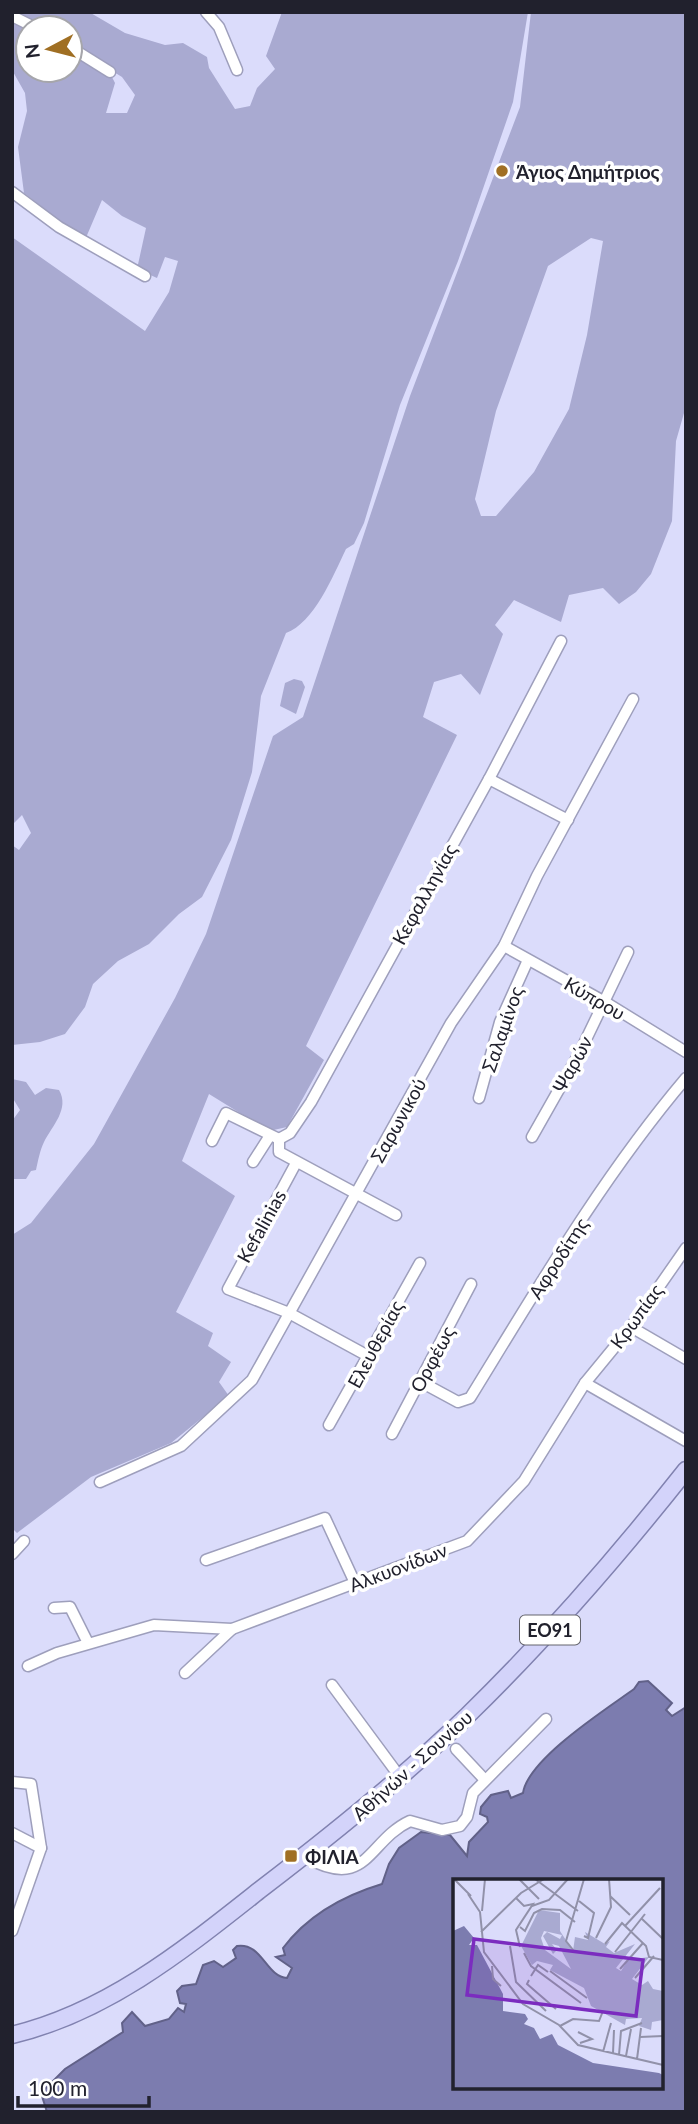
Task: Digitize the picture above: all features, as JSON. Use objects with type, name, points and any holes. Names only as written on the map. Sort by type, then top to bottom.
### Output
[{"type":"main road","name":"Αθήνών - Σουνίου","points":[[12,2035],[78,2013],[146,1976],[305,1857],[400,1777],[527,1656],[594,1583],[686,1470]]},
{"type":"street","points":[[206,12],[219,27],[237,70]]},
{"type":"street","points":[[84,56],[110,72]]},
{"type":"street","points":[[12,192],[69,233],[145,276]]},
{"type":"street","name":"Κεφαλληνίας","points":[[254,1163],[274,1138],[290,1133],[310,1101],[489,779],[561,641]]},
{"type":"street","name":"Σαρωνικού","points":[[100,1482],[181,1446],[239,1394],[262,1365],[451,1023],[503,946],[633,699]]},
{"type":"street","points":[[489,779],[568,820]]},
{"type":"street","name":"Κύπρου","points":[[503,946],[605,1002],[686,1052]]},
{"type":"street","name":"Ψαρών","points":[[532,1137],[605,1002],[628,952]]},
{"type":"street","name":"Σαλαμίνος","points":[[479,1098],[500,1022],[527,960]]},
{"type":"street","name":"Αφροδίτης","points":[[421,1382],[458,1402],[470,1398],[602,1189],[653,1117],[686,1078]]},
{"type":"street","points":[[212,1141],[226,1113],[274,1138],[279,1152],[296,1163],[396,1215]]},
{"type":"street","name":"Kefalinias","points":[[289,1313],[228,1290],[296,1163]]},
{"type":"street","name":"Κρωπίας","points":[[585,1383],[631,1326],[686,1248]]},
{"type":"street","name":"Ελευθερίας","points":[[329,1425],[420,1263]]},
{"type":"street","name":"Ορφέως","points":[[392,1434],[471,1284]]},
{"type":"street","points":[[289,1313],[368,1356]]},
{"type":"street","points":[[631,1326],[686,1359]]},
{"type":"street","points":[[585,1383],[686,1441]]},
{"type":"street","name":"Αλκυονίδων","points":[[28,1666],[88,1643],[154,1625],[232,1629],[467,1541],[478,1533],[524,1481],[585,1383]]},
{"type":"street","points":[[206,1560],[324,1517],[355,1583]]},
{"type":"street","points":[[12,1554],[24,1541]]},
{"type":"street","points":[[54,1608],[70,1607],[88,1643]]},
{"type":"street","points":[[185,1673],[232,1629]]},
{"type":"street","points":[[332,1685],[400,1777]]},
{"type":"street","points":[[305,1857],[324,1867],[347,1868],[366,1860],[410,1821],[442,1830],[455,1828],[464,1822],[471,1797],[485,1780],[545,1719]]},
{"type":"street","points":[[456,1749],[485,1780]]},
{"type":"street","points":[[12,1783],[31,1784],[41,1848],[12,1931]]},
{"type":"street","points":[[12,1833],[41,1848]]},
{"type":"shaded area","points":[[12,12],[89,12],[125,33],[165,45],[183,43],[207,57],[209,68],[235,109],[250,106],[257,88],[275,69],[266,56],[282,12],[528,12],[513,102],[458,261],[400,405],[364,523],[354,544],[346,549],[314,609],[296,628],[286,633],[261,696],[252,772],[231,840],[202,897],[179,914],[149,944],[118,961],[93,984],[85,1007],[65,1034],[40,1042],[12,1045],[12,845],[19,850],[31,833],[22,815],[12,825],[12,237],[145,331],[169,292],[178,261],[165,257],[157,278],[137,269],[146,228],[122,216],[102,200],[85,240],[24,193],[18,147],[27,111],[25,93],[20,84],[84,84],[84,58],[112,77],[115,83],[106,113],[127,113],[135,95],[122,77],[84,54],[84,14]]},
{"type":"shaded area","points":[[531,12],[686,12],[686,406],[676,441],[672,521],[651,574],[636,592],[619,604],[603,588],[569,595],[561,622],[514,600],[495,625],[503,634],[480,695],[461,674],[434,682],[423,717],[457,735],[306,1046],[324,1060],[287,1127],[269,1131],[209,1094],[182,1161],[235,1196],[176,1312],[213,1333],[208,1346],[231,1362],[219,1382],[229,1396],[171,1443],[91,1477],[17,1533],[12,1528],[12,1235],[31,1223],[94,1144],[175,998],[206,934],[273,736],[303,717],[410,396],[520,107]],"holes":[[[591,238],[603,241],[587,335],[569,409],[534,472],[496,516],[481,516],[475,499],[496,411],[548,266]]]},
{"type":"shaded area","points":[[12,17],[14,18],[14,74],[12,70]]},
{"type":"shaded area","points":[[294,679],[302,681],[305,687],[296,714],[280,706],[285,683]]},
{"type":"shaded area","points":[[12,1079],[26,1082],[35,1095],[46,1088],[59,1090],[62,1097],[59,1117],[43,1145],[36,1170],[31,1171],[26,1179],[12,1179],[12,1121],[20,1110],[12,1097]]},
{"type":"shaded area","points":[[648,1681],[672,1703],[666,1710],[672,1716],[686,1707],[686,2112],[47,2112],[41,2093],[65,2069],[123,2032],[122,2023],[132,2012],[145,2026],[169,2019],[178,2008],[184,2012],[186,2004],[180,2003],[177,1991],[182,1986],[196,1984],[203,1965],[214,1961],[223,1967],[236,1958],[233,1950],[237,1946],[252,1949],[274,1972],[287,1978],[292,1968],[276,1957],[285,1955],[283,1948],[293,1936],[327,1908],[353,1894],[382,1884],[389,1864],[399,1848],[421,1832],[450,1835],[467,1856],[469,1842],[488,1822],[487,1817],[480,1814],[481,1807],[491,1795],[508,1791],[511,1798],[523,1793],[538,1765],[569,1736],[634,1689],[639,1682]]},
{"type":"place","name":"Άγιος Δημήτριος","points":[[502,171]]},
{"type":"place","name":"ΦΙΛΙΑ","points":[[291,1856]]}]
